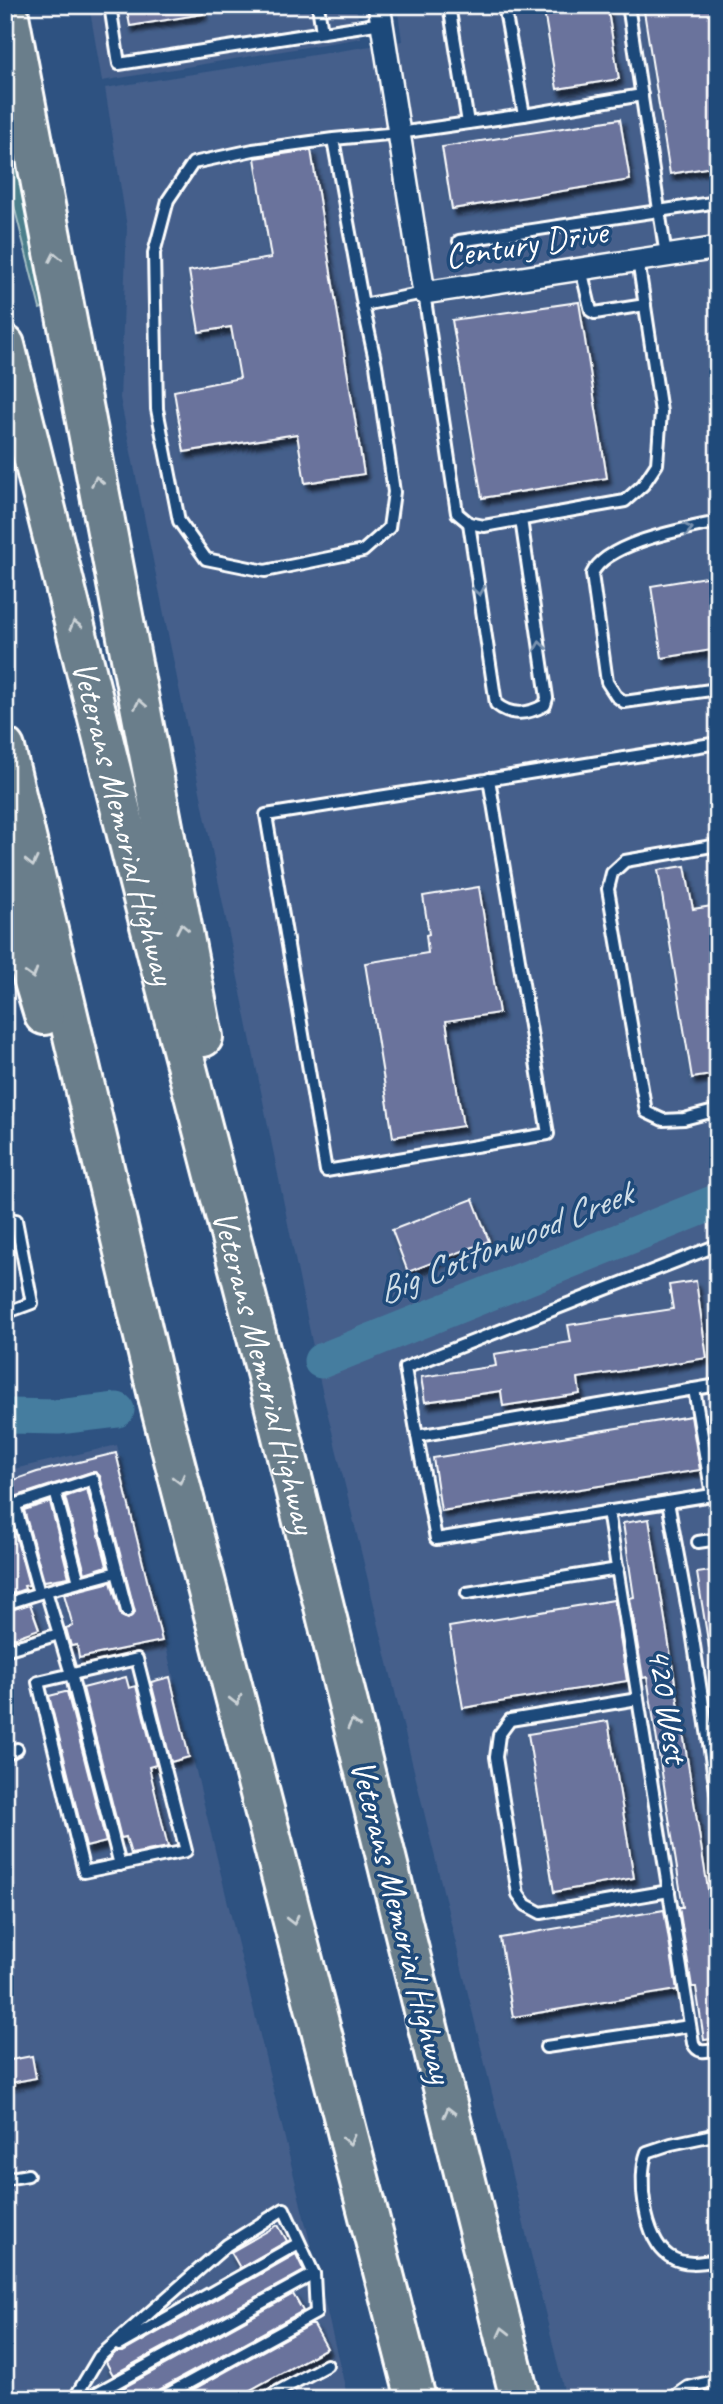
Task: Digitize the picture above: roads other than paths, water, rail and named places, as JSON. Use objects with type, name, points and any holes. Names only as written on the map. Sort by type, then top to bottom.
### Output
[{"type":"highway","points":[[7,5],[268,1380]]},
{"type":"highway","name":"Veterans Memorial Highway","points":[[5,345],[139,887],[268,1380],[520,2399]]},
{"type":"highway","points":[[5,748],[162,1413],[416,2399]]},
{"type":"highway","points":[[5,885],[162,1413]]},
{"type":"street","name":"Century Drive","points":[[381,14],[424,293],[666,256],[717,252]]},
{"type":"lane","points":[[110,5],[119,64],[322,32],[381,14]]},
{"type":"lane","points":[[318,5],[322,32]]},
{"type":"lane","points":[[449,5],[468,123]]},
{"type":"lane","points":[[504,5],[524,114]]},
{"type":"lane","points":[[628,5],[666,256]]},
{"type":"lane","points":[[333,139],[376,365],[394,492],[389,528],[363,551],[265,571],[206,559],[179,521],[157,409],[154,253],[168,200],[192,163],[253,150],[333,139],[399,133],[642,95]]},
{"type":"lane","points":[[459,242],[718,202]]},
{"type":"lane","points":[[363,305],[424,293],[457,513],[469,523],[484,526],[625,500],[643,485],[657,464],[662,412],[638,260]]},
{"type":"lane","points":[[581,269],[590,311],[595,313],[645,305]]},
{"type":"lane","points":[[469,523],[496,704],[515,714],[535,710],[545,705],[547,698],[522,519]]},
{"type":"lane","points":[[718,523],[658,535],[614,553],[596,564],[592,574],[607,682],[616,696],[624,702],[718,689]]},
{"type":"lane","points":[[489,779],[548,1134],[326,1171],[266,815],[489,779],[718,743]]},
{"type":"lane","points":[[718,845],[625,861],[612,873],[608,889],[646,1112],[663,1120],[684,1119],[718,1110]]},
{"type":"lane","points":[[5,1221],[16,1220],[32,1303],[5,1313]]},
{"type":"lane","points":[[694,1389],[715,1494],[436,1539],[405,1367],[718,1245]]},
{"type":"lane","points":[[417,1436],[718,1385]]},
{"type":"lane","points":[[120,1865],[60,1634],[10,1507],[93,1479],[127,1611]]},
{"type":"lane","points":[[55,1491],[79,1582]]},
{"type":"lane","points":[[668,1502],[692,1632],[718,1803]]},
{"type":"lane","name":"420 West","points":[[608,1511],[690,2026],[695,2049],[700,2052],[718,2049]]},
{"type":"lane","points":[[698,1542],[718,1539]]},
{"type":"lane","points":[[467,1593],[618,1569]]},
{"type":"lane","points":[[5,1604],[117,1572]]},
{"type":"lane","points":[[5,1650],[60,1634]]},
{"type":"lane","points":[[137,1659],[186,1851],[84,1872],[38,1682],[71,1674],[137,1659]]},
{"type":"lane","points":[[638,1699],[510,1720],[499,1735],[496,1757],[518,1895],[526,1905],[541,1913],[669,1891]]},
{"type":"lane","points":[[5,1755],[17,1749]]},
{"type":"lane","points":[[546,2047],[690,2026]]},
{"type":"lane","points":[[718,2134],[647,2152],[641,2178],[652,2230],[668,2256],[692,2264],[718,2260]]},
{"type":"lane","points":[[5,2179],[28,2175]]},
{"type":"lane","points":[[74,2399],[99,2357],[227,2245],[284,2209],[314,2274],[316,2314],[159,2399]]},
{"type":"lane","points":[[99,2357],[299,2243]]},
{"type":"lane","points":[[86,2399],[314,2274]]},
{"type":"lane","points":[[264,2399],[327,2365]]},
{"type":"lane","points":[[671,2399],[688,2387],[718,2379]]},
{"type":"waterway","name":"Big Cottonwood Creek","points":[[321,1361],[718,1201]]},
{"type":"waterway","name":"Big Cottonwood Creek","points":[[5,1419],[10,1416],[58,1417],[117,1410]]}]
